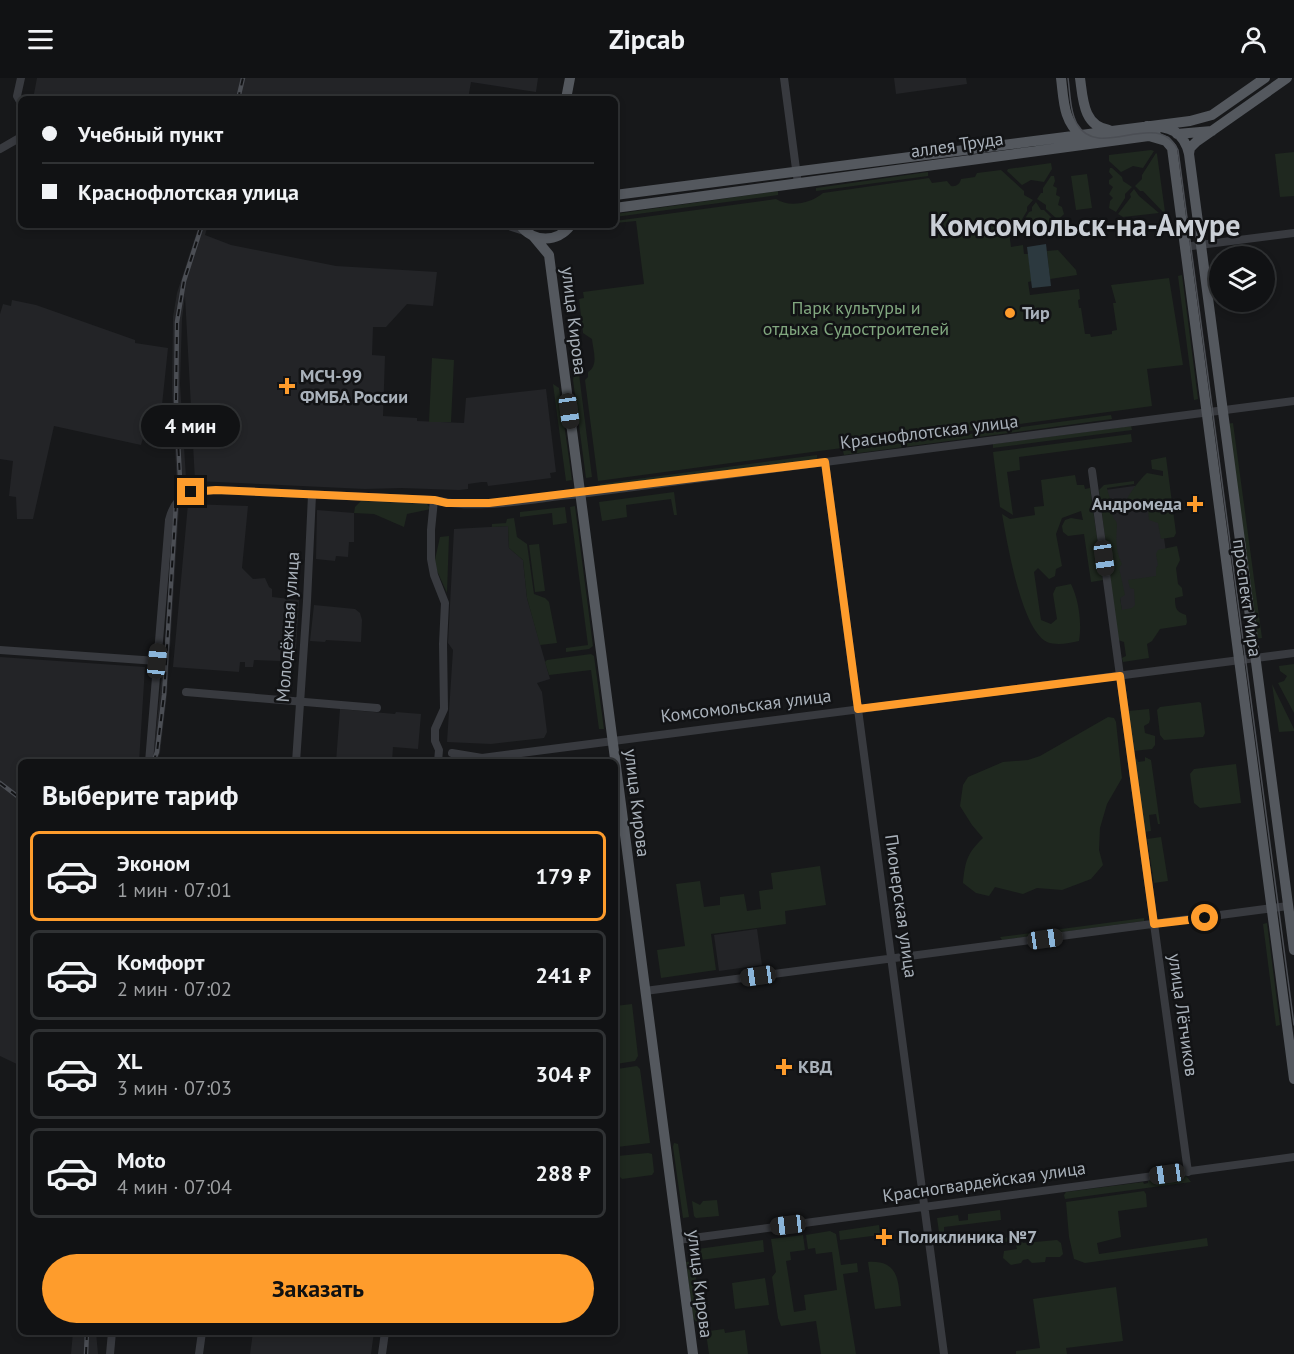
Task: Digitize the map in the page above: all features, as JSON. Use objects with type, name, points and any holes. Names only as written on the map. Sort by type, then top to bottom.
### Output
[{"type":"main road","points":[[567,96],[570,78]]},
{"type":"main road","points":[[1061,78],[1066,116],[1070,125],[1089,141],[1099,143]]},
{"type":"main road","points":[[1080,78],[1084,110],[1089,118],[1098,126],[1113,130]]},
{"type":"main road","name":"аллея Труда","points":[[618,195],[796,171],[1099,143],[1206,118],[1265,78]]},
{"type":"main road","points":[[1189,154],[1193,144],[1287,78]]},
{"type":"main road","points":[[1052,138],[1061,130],[1066,116]]},
{"type":"main road","points":[[1148,131],[1168,128],[1179,134],[1212,131]]},
{"type":"main road","name":"аллея Труда","points":[[618,208],[798,184],[1052,138],[1113,130],[1148,131]]},
{"type":"main road","name":"проспект Мира","points":[[1148,131],[1166,141],[1172,148],[1294,1080]]},
{"type":"main road","name":"проспект Мира","points":[[1179,134],[1185,141],[1189,154],[1294,950]]},
{"type":"main road","name":"улица Кирова","points":[[568,228],[554,243],[549,255],[614,759]]},
{"type":"main road","points":[[526,231],[550,239],[561,235]]},
{"type":"main road","name":"улица Кирова","points":[[526,231],[549,255]]},
{"type":"main road","name":"улица Кирова","points":[[618,786],[693,1354]]},
{"type":"street","points":[[18,98],[21,78]]},
{"type":"street","points":[[784,78],[798,184]]},
{"type":"street","points":[[0,149],[18,139]]},
{"type":"street","points":[[1185,247],[1294,232]]},
{"type":"street","name":"Краснофлотская улица","points":[[157,661],[169,520],[176,503],[191,492],[216,490],[434,500],[447,503],[489,503],[580,494],[1294,401]]},
{"type":"street","name":"Пионерская улица","points":[[825,462],[944,1354]]},
{"type":"street","name":"улица Лётчиков","points":[[1092,471],[1188,1172]]},
{"type":"street","name":"Молодёжная улица","points":[[296,759],[312,495]]},
{"type":"street","points":[[434,500],[431,559],[434,575],[446,603],[443,644],[444,709],[435,729],[438,759]]},
{"type":"street","points":[[0,650],[157,661],[149,759]]},
{"type":"street","name":"Комсомольская улица","points":[[452,753],[482,758],[1294,653]]},
{"type":"street","points":[[186,692],[377,708]]},
{"type":"street","points":[[645,992],[1288,906]]},
{"type":"street","name":"Красногвардейская улица","points":[[678,1240],[1294,1157]]},
{"type":"street","points":[[110,1354],[112,1335]]},
{"type":"street","points":[[199,1354],[202,1335]]},
{"type":"street","points":[[382,1354],[385,1335]]},
{"type":"shaded area","points":[[37,78],[538,78],[536,92],[471,82],[469,96],[34,96]]},
{"type":"shaded area","points":[[894,78],[966,78],[967,84],[896,94]]},
{"type":"shaded area","points":[[198,228],[207,228],[205,235],[231,245],[336,266],[437,272],[433,306],[407,304],[386,327],[373,327],[372,355],[385,356],[383,416],[417,418],[417,421],[464,423],[466,398],[546,389],[556,472],[550,473],[551,478],[488,486],[487,482],[482,482],[468,484],[468,489],[459,490],[365,489],[195,481],[185,296],[180,384],[186,478],[179,508],[167,695],[160,753],[157,759],[151,759],[154,751],[166,633],[173,511],[177,488],[172,388],[173,317],[177,293]]},
{"type":"shaded area","points":[[1046,244],[1051,286],[1032,288],[1027,247]]},
{"type":"shaded area","points":[[12,300],[36,305],[135,340],[135,343],[168,348],[160,424],[147,424],[141,445],[54,426],[33,519],[17,519],[16,497],[9,496],[13,461],[0,459],[0,314],[3,304],[11,306]]},
{"type":"shaded area","points":[[1156,483],[1173,600],[1123,619],[1105,490]]},
{"type":"shaded area","points":[[188,504],[248,506],[242,568],[253,579],[265,578],[272,589],[272,597],[299,600],[296,649],[281,652],[280,661],[254,660],[253,667],[245,667],[245,662],[240,662],[239,672],[173,667]]},
{"type":"shaded area","points":[[317,510],[354,513],[354,542],[349,542],[348,557],[336,556],[335,561],[316,559]]},
{"type":"shaded area","points":[[508,526],[509,548],[523,560],[527,598],[550,679],[537,683],[542,692],[547,732],[544,738],[491,744],[447,742],[453,650],[448,643],[454,529]]},
{"type":"shaded area","points":[[314,605],[355,609],[360,613],[362,620],[361,642],[310,641]]},
{"type":"shaded area","points":[[0,657],[145,667],[139,759],[18,759],[18,1065],[0,1056]]},
{"type":"shaded area","points":[[340,709],[421,714],[418,749],[393,747],[392,759],[336,759]]},
{"type":"shaded area","points":[[757,929],[762,965],[719,971],[714,935]]},
{"type":"shaded area","points":[[73,1335],[96,1335],[98,1354],[71,1354]]},
{"type":"shaded area","points":[[253,1335],[374,1335],[371,1354],[250,1354]]},
{"type":"green space","points":[[1154,151],[1143,168],[1133,166],[1121,172],[1109,161],[1109,155]]},
{"type":"green space","points":[[1294,152],[1294,196],[1280,197],[1275,154]]},
{"type":"green space","points":[[1156,153],[1165,212],[1135,186],[1142,179],[1142,175]]},
{"type":"green space","points":[[1051,163],[1052,169],[1044,182],[1031,180],[1022,185],[1007,171],[1008,169]]},
{"type":"green space","points":[[1110,168],[1132,187],[1125,194],[1116,212],[1109,208],[1113,198],[1109,194],[1113,187],[1109,184],[1109,180],[1113,177],[1109,172]]},
{"type":"green space","name":"Парк культуры и отдыха Судостроителей","points":[[1001,170],[1024,191],[1024,195],[1033,200],[1015,231],[1009,232],[1011,247],[1023,245],[1024,254],[1028,254],[1032,281],[1028,282],[1030,295],[1079,289],[1079,308],[1081,308],[1085,334],[1090,334],[1091,337],[1112,334],[1112,331],[1117,330],[1113,303],[1116,303],[1111,285],[1169,278],[1183,365],[1147,369],[1152,406],[598,481],[585,380],[593,365],[594,352],[592,339],[583,333],[579,299],[584,298],[583,292],[644,284],[636,221],[618,223],[618,221],[776,199],[794,204],[813,199],[823,193],[929,178],[932,183],[947,181],[951,186],[955,186],[961,179],[975,177],[977,173]]},
{"type":"green space","points":[[928,172],[928,176],[816,191],[816,188]]},
{"type":"green space","points":[[1087,174],[1092,208],[1076,210],[1071,176]]},
{"type":"green space","points":[[1051,176],[1054,176],[1053,186],[1057,188],[1056,195],[1060,197],[1058,205],[1062,207],[1064,214],[1058,220],[1046,209],[1046,205],[1037,199],[1043,193],[1043,188]]},
{"type":"green space","points":[[1134,189],[1159,213],[1123,217],[1118,214]]},
{"type":"green space","points":[[778,191],[778,195],[618,217],[618,214]]},
{"type":"green space","points":[[1036,202],[1041,210],[1044,210],[1056,222],[1052,226],[1018,230],[1029,212],[1032,211]]},
{"type":"green space","points":[[1058,250],[1076,270],[1077,275],[1050,279],[1047,251]]},
{"type":"green space","points":[[1182,275],[1198,399],[1194,400],[1178,276]]},
{"type":"green space","points":[[432,358],[454,360],[451,422],[429,422]]},
{"type":"green space","points":[[578,366],[592,477],[586,478],[573,380],[575,367]]},
{"type":"green space","points":[[553,384],[559,388],[572,480],[566,481]]},
{"type":"green space","points":[[1111,415],[1112,419],[844,455],[843,451]]},
{"type":"green space","points":[[1233,423],[1262,638],[1255,639],[1227,424]]},
{"type":"green space","points":[[1131,426],[1132,430],[993,448],[993,444]]},
{"type":"green space","points":[[1131,434],[1132,442],[1019,457],[1020,470],[1007,472],[1013,515],[1000,507],[993,452]]},
{"type":"green space","points":[[817,455],[817,459],[600,489],[600,484]]},
{"type":"green space","points":[[1166,457],[1176,533],[1174,537],[1161,539],[1158,523],[1149,520],[1148,509],[1142,506],[1133,508],[1125,505],[1134,488],[1147,473],[1163,476],[1163,471],[1152,469],[1151,460]]},
{"type":"green space","points":[[1075,475],[1077,485],[1084,485],[1085,489],[1090,488],[1103,580],[1091,582],[1084,534],[1068,536],[1063,532],[1062,526],[1065,520],[1071,518],[1083,520],[1081,511],[1062,518],[1056,534],[1062,566],[1056,569],[1055,576],[1049,579],[1038,568],[1034,572],[1041,620],[1051,624],[1057,619],[1053,594],[1056,587],[1071,584],[1076,597],[1080,620],[1079,641],[1055,644],[1047,642],[1038,634],[1023,603],[1007,544],[1002,514],[1010,519],[1035,515],[1034,507],[1044,506],[1041,480]]},
{"type":"green space","points":[[1134,481],[1134,484],[1107,488],[1113,517],[1117,523],[1116,545],[1122,564],[1119,568],[1125,595],[1120,598],[1122,610],[1135,605],[1134,589],[1130,588],[1128,580],[1156,576],[1158,550],[1177,546],[1180,560],[1176,568],[1178,584],[1182,588],[1183,596],[1175,598],[1175,604],[1178,611],[1186,615],[1187,622],[1186,625],[1160,629],[1152,641],[1147,644],[1149,658],[1123,662],[1122,658],[1126,656],[1124,642],[1118,640],[1099,490],[1104,485]]},
{"type":"green space","points":[[674,492],[677,515],[674,515],[671,499],[626,505],[627,517],[602,521],[599,502]]},
{"type":"green space","points":[[361,501],[427,504],[431,509],[407,514],[404,527],[374,514],[354,513],[355,507]]},
{"type":"green space","points":[[575,506],[593,646],[589,649],[566,652],[566,648],[588,645],[570,507]]},
{"type":"green space","points":[[565,507],[567,523],[553,525],[552,513],[520,517],[520,512]]},
{"type":"green space","points":[[514,518],[517,537],[527,544],[534,594],[549,602],[557,643],[540,645],[527,598],[523,560],[509,548],[508,526],[492,527],[492,524],[506,523],[507,519]]},
{"type":"green space","points":[[449,536],[447,593],[434,564],[440,537]]},
{"type":"green space","points":[[539,544],[545,591],[535,592],[529,545]]},
{"type":"green space","points":[[591,654],[594,656],[604,729],[599,729],[591,670],[549,675],[545,662]]},
{"type":"green space","points":[[1294,664],[1294,713],[1278,683],[1284,681],[1287,676],[1280,671],[1279,666]]},
{"type":"green space","points":[[1272,684],[1294,729],[1294,731],[1279,732]]},
{"type":"green space","points":[[1199,702],[1205,733],[1203,737],[1164,740],[1160,735],[1157,710],[1160,707]]},
{"type":"green space","points":[[1149,709],[1150,719],[1149,723],[1144,726],[1145,733],[1155,736],[1155,745],[1152,749],[1133,751],[1128,711]]},
{"type":"green space","points":[[1108,717],[1114,718],[1116,722],[1122,778],[1107,804],[1100,828],[1099,850],[1103,865],[1091,879],[1062,890],[1037,888],[1023,894],[995,887],[989,896],[976,893],[963,883],[968,858],[973,848],[983,838],[960,806],[963,785],[968,777],[1003,762],[1028,760],[1040,756]]},
{"type":"green space","points":[[1145,757],[1151,760],[1160,824],[1158,824],[1156,814],[1149,815],[1151,831],[1144,832],[1134,760],[1145,761]]},
{"type":"green space","points":[[1236,764],[1241,803],[1200,808],[1194,803],[1190,774],[1194,769]]},
{"type":"green space","points":[[1161,837],[1168,881],[1154,883],[1147,839]]},
{"type":"green space","points":[[820,866],[826,905],[785,911],[786,924],[711,934],[716,970],[661,978],[657,950],[685,946],[676,884],[700,881],[704,907],[720,905],[720,897],[744,894],[747,911],[761,909],[759,891],[773,889],[771,873]]},
{"type":"green space","points":[[1144,918],[1144,921],[1002,940],[1000,937]]},
{"type":"green space","points":[[1267,923],[1280,1025],[1276,1026],[1263,924]]},
{"type":"green space","points":[[632,1004],[638,1056],[635,1061],[618,1064],[618,1006]]},
{"type":"green space","points":[[637,1066],[640,1069],[650,1143],[618,1147],[618,1069]]},
{"type":"green space","points":[[674,1143],[678,1144],[689,1217],[683,1218],[673,1147]]},
{"type":"green space","points":[[652,1154],[654,1172],[652,1175],[622,1179],[618,1170],[618,1156]]},
{"type":"green space","points":[[1186,1176],[1191,1182],[1065,1199],[1064,1195],[1066,1192],[1143,1182],[1144,1184],[1148,1181]]},
{"type":"green space","points":[[1144,1191],[1147,1207],[1118,1211],[1121,1237],[1097,1243],[1099,1254],[1207,1238],[1208,1246],[1085,1263],[1074,1259],[1069,1237],[1066,1202]]},
{"type":"green space","points":[[717,1200],[719,1216],[696,1218],[694,1216],[692,1201],[700,1205],[703,1201]]},
{"type":"green space","points":[[1000,1210],[1001,1220],[944,1227],[944,1232],[939,1232],[937,1218],[958,1215],[959,1221],[968,1220],[968,1214]]},
{"type":"green space","points":[[879,1225],[880,1235],[840,1240],[839,1231]]},
{"type":"green space","points":[[830,1231],[836,1234],[841,1265],[857,1263],[858,1272],[843,1274],[856,1354],[821,1354],[816,1321],[781,1326],[778,1318],[772,1277],[776,1272],[771,1239],[803,1235],[805,1250],[790,1252],[791,1260],[786,1261],[794,1312],[806,1310],[804,1295],[837,1290],[832,1252],[816,1254],[815,1248],[808,1249],[806,1235]]},
{"type":"green space","points":[[1009,1236],[1017,1237],[1023,1243],[1057,1240],[1061,1243],[1063,1254],[1060,1257],[1046,1257],[1045,1262],[1032,1263],[1028,1259],[1011,1265],[1003,1258],[1004,1251],[1017,1249],[1015,1241],[1004,1242],[1004,1239]]},
{"type":"green space","points":[[763,1240],[764,1252],[700,1260],[698,1249]]},
{"type":"green space","points":[[694,1261],[702,1324],[698,1324],[693,1318],[686,1262]]},
{"type":"green space","points":[[868,1262],[878,1262],[892,1269],[898,1281],[901,1306],[875,1309]]},
{"type":"green space","points":[[765,1278],[769,1305],[735,1309],[732,1283]]},
{"type":"green space","points":[[1116,1287],[1123,1341],[1066,1348],[1067,1354],[1016,1354],[1016,1351],[1040,1348],[1033,1299]]},
{"type":"green space","points":[[724,1329],[725,1333],[745,1330],[748,1354],[709,1354],[706,1333]]},
{"type":"tram line","points":[[1068,78],[1075,119],[1087,134],[1099,138],[1113,138],[1156,133],[1169,138],[1178,150],[1294,1025]]},
{"type":"railway","points":[[239,96],[243,78]]},
{"type":"railway","points":[[154,759],[164,695],[176,503],[180,479],[176,401],[177,322],[184,281],[201,228]]},
{"type":"railway","points":[[0,783],[18,797]]},
{"type":"railway","points":[[86,1354],[87,1335]]},
{"type":"place","name":"Тир","points":[[1010,313]]},
{"type":"place","name":"МСЧ-99 ФМБА России","points":[[287,386]]},
{"type":"place","name":"Андромеда","points":[[1195,504]]},
{"type":"place","name":"КВД","points":[[784,1067]]},
{"type":"place","name":"Поликлиника №7","points":[[884,1237]]},
{"type":"district","name":"Комсомольск-на-Амуре","points":[[1085,226]]},
{"type":"route","points":[[191,492],[216,490],[434,500],[447,503],[489,503],[580,494],[825,462],[858,709],[1120,676],[1154,924],[1205,918]]}]
